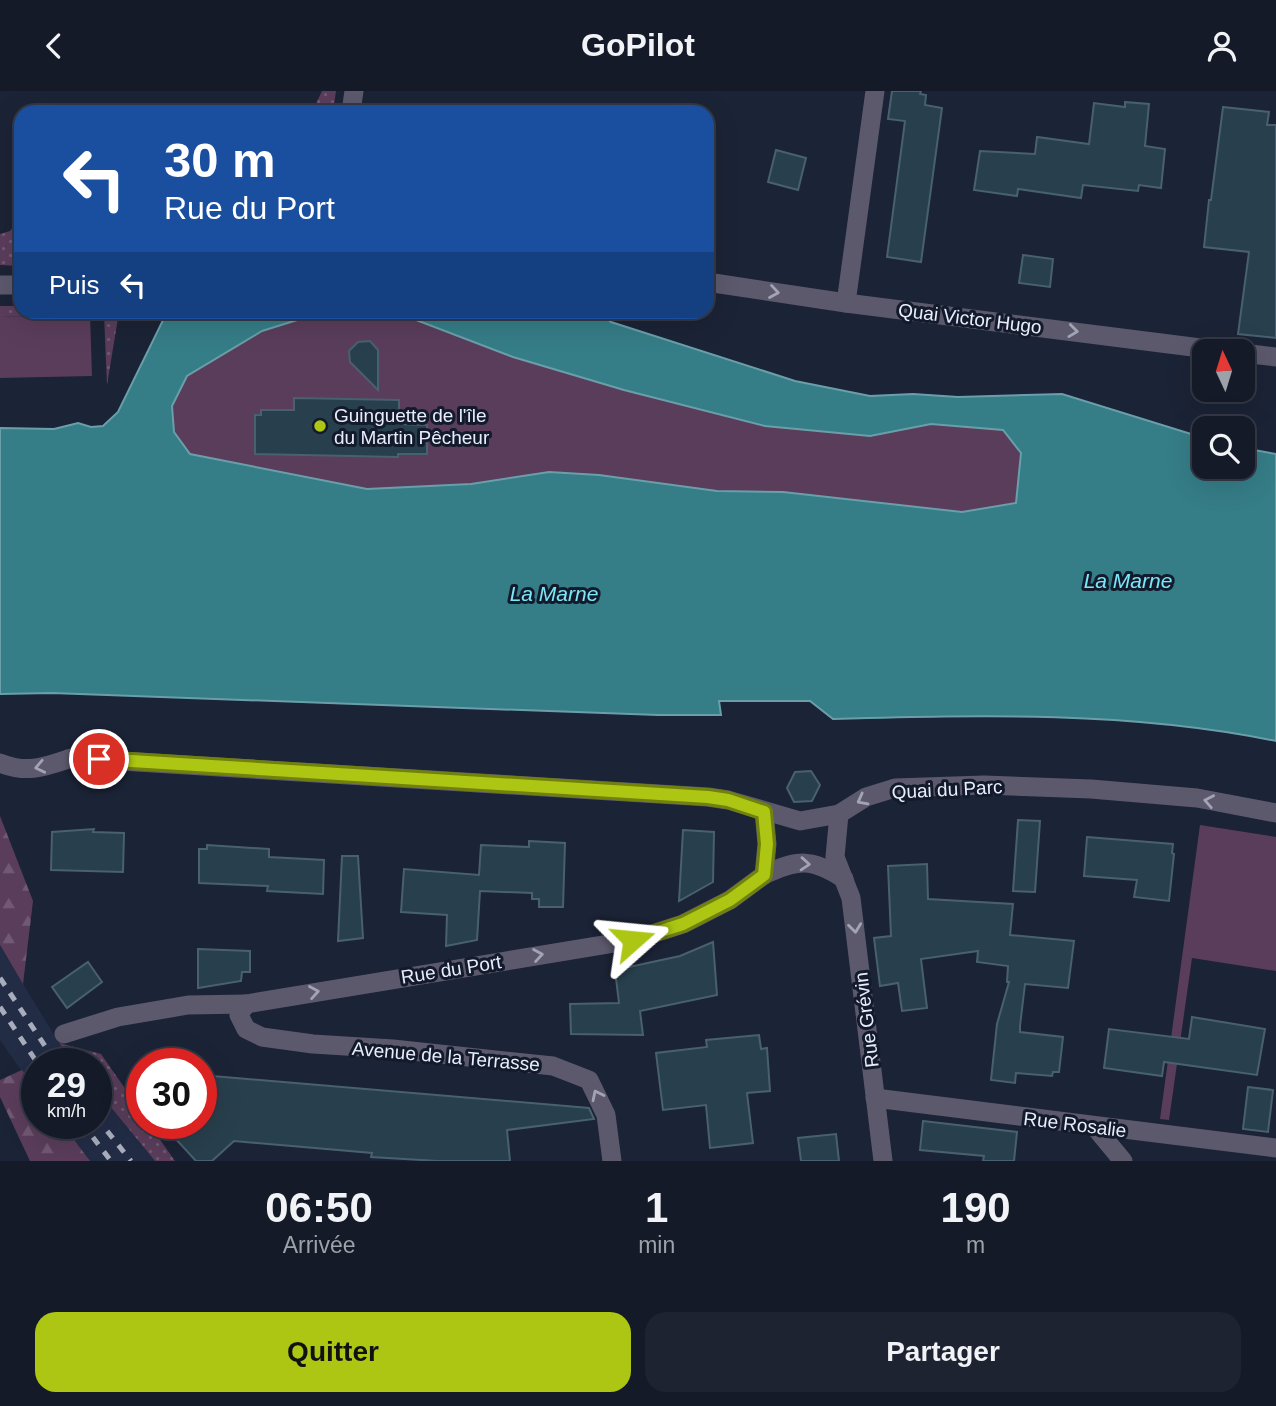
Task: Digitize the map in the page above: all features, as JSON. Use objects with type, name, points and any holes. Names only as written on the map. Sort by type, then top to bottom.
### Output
[{"type":"street","points":[[846,303],[875,91]]},
{"type":"street","name":"Quai Victor Hugo","points":[[714,283],[846,303],[1192,347]]},
{"type":"street","points":[[1255,355],[1276,357]]},
{"type":"street","name":"Quai du Parc","points":[[0,763],[17,769],[37,769],[71,758],[708,797],[728,800],[800,821],[839,814],[866,797],[895,788],[984,785],[1091,789],[1171,796],[1276,813]]},
{"type":"street","points":[[764,812],[767,844],[764,875]]},
{"type":"street","name":"Rue Grévin","points":[[839,814],[835,857],[851,898],[883,1161]]},
{"type":"street","points":[[764,875],[788,864],[805,862],[827,868],[844,879]]},
{"type":"street","name":"Rue du Port","points":[[64,1034],[118,1017],[188,1006],[247,1004],[633,940],[683,924],[730,900],[764,875]]},
{"type":"street","name":"Avenue de la Terrasse","points":[[247,1004],[239,1016],[246,1030],[261,1037],[553,1066],[589,1080],[606,1115],[612,1161]]},
{"type":"street","name":"Rue Rosalie","points":[[875,1098],[1276,1148]]},
{"type":"street","points":[[1094,1126],[1122,1161]]},
{"type":"shaded area","points":[[0,946],[63,1048],[21,1048],[21,1070],[0,1040]]},
{"type":"shaded area","points":[[21,1070],[21,1139],[112,1139],[112,1109],[126,1126],[126,1139],[137,1139],[155,1161],[30,1161],[0,1097],[0,1080]]},
{"type":"green space","points":[[322,91],[336,91],[334,105],[315,105]]},
{"type":"green space","points":[[14,226],[14,266],[0,265],[0,234],[10,231]]},
{"type":"green space","points":[[0,306],[14,306],[14,317],[0,317]]},
{"type":"green space","points":[[0,317],[90,319],[92,376],[0,378]]},
{"type":"green space","points":[[104,319],[118,319],[107,385]]},
{"type":"green space","points":[[300,319],[414,319],[513,357],[624,390],[765,426],[870,436],[931,424],[1003,430],[1021,453],[1016,503],[962,512],[783,492],[717,491],[599,475],[549,472],[471,484],[367,489],[190,455],[174,432],[172,406],[187,376],[262,331]]},
{"type":"green space","points":[[0,816],[33,901],[23,984],[0,945]]},
{"type":"green space","points":[[1200,825],[1276,837],[1276,971],[1192,958],[1169,1120],[1160,1119]]},
{"type":"green space","points":[[59,1043],[78,1048],[63,1048]]},
{"type":"green space","points":[[21,1070],[21,1139],[73,1139],[90,1161],[30,1161],[0,1097],[0,1080]]},
{"type":"green space","points":[[112,1070],[126,1090],[126,1126],[112,1109]]},
{"type":"green space","points":[[137,1139],[160,1139],[175,1161],[155,1161]]},
{"type":"water","name":"La Marne","points":[[164,319],[300,319],[262,331],[187,376],[172,406],[174,432],[190,454],[367,489],[471,484],[549,472],[599,475],[717,491],[783,492],[962,512],[1016,503],[1021,453],[1003,430],[931,424],[870,436],[765,426],[624,390],[513,357],[414,319],[607,319],[795,381],[870,396],[1062,394],[1192,434],[1192,479],[1255,479],[1255,450],[1276,454],[1276,741],[1166,724],[1055,717],[833,719],[810,701],[719,701],[721,715],[658,715],[52,693],[0,694],[0,428],[54,429],[78,423],[91,427],[103,426],[118,412]]},
{"type":"building","points":[[892,91],[921,91],[920,94],[926,95],[925,105],[942,108],[921,262],[887,257],[905,121],[888,119]]},
{"type":"building","points":[[1125,102],[1149,104],[1145,146],[1165,149],[1161,188],[1139,185],[1138,191],[1083,185],[1081,198],[1018,189],[1017,196],[974,190],[980,151],[1035,154],[1037,137],[1089,144],[1094,103],[1125,107]]},
{"type":"building","points":[[1223,107],[1269,112],[1267,125],[1276,125],[1276,338],[1238,334],[1249,252],[1204,247]]},
{"type":"building","points":[[776,150],[806,158],[798,190],[768,182]]},
{"type":"building","points":[[1023,255],[1053,259],[1050,287],[1019,283]]},
{"type":"building","points":[[370,341],[378,350],[378,390],[350,362],[349,351],[358,342]]},
{"type":"building","points":[[294,398],[399,400],[399,424],[427,425],[427,454],[398,454],[398,457],[255,454],[255,415],[261,415],[261,410],[294,410]]},
{"type":"building","points":[[811,771],[820,785],[812,801],[794,802],[787,788],[795,772]]},
{"type":"building","points":[[1018,820],[1040,821],[1035,892],[1013,891]]},
{"type":"building","points":[[94,829],[93,832],[124,833],[123,872],[51,870],[52,832]]},
{"type":"building","points":[[683,830],[714,832],[713,882],[679,901]]},
{"type":"building","points":[[1087,837],[1173,844],[1169,901],[1134,897],[1137,880],[1084,876]]},
{"type":"building","points":[[529,841],[565,843],[563,907],[539,907],[539,899],[532,899],[532,893],[480,891],[477,940],[446,946],[447,915],[401,912],[404,869],[479,875],[481,845],[529,847]]},
{"type":"building","points":[[207,845],[269,849],[269,857],[324,860],[323,894],[267,891],[268,886],[199,883],[199,849],[207,849]]},
{"type":"building","points":[[342,856],[358,856],[363,938],[338,941]]},
{"type":"building","points":[[927,864],[928,899],[1013,904],[1010,935],[1074,941],[1068,988],[1025,984],[1020,1026],[1020,1032],[1063,1037],[1059,1072],[1053,1072],[1052,1076],[1016,1073],[1015,1083],[991,1080],[997,1024],[1009,982],[1008,966],[977,962],[978,951],[921,959],[927,1008],[902,1011],[898,983],[880,986],[874,938],[891,936],[888,866]]},
{"type":"building","points":[[713,942],[717,995],[640,1011],[643,1035],[571,1034],[570,1004],[619,1003],[615,970],[680,956]]},
{"type":"building","points":[[198,949],[250,951],[250,972],[242,972],[241,981],[198,988]]},
{"type":"building","points":[[88,962],[102,982],[67,1008],[52,987]]},
{"type":"building","points":[[1192,1017],[1265,1029],[1257,1075],[1164,1062],[1162,1076],[1104,1068],[1109,1029],[1189,1039]]},
{"type":"building","points":[[759,1035],[761,1049],[767,1048],[770,1091],[747,1093],[753,1143],[710,1148],[706,1105],[663,1110],[656,1053],[707,1047],[706,1040]]},
{"type":"building","points":[[217,1076],[589,1108],[594,1119],[507,1130],[510,1161],[371,1157],[372,1153],[234,1141],[212,1161],[196,1161],[176,1139],[217,1139]]},
{"type":"building","points":[[1248,1087],[1273,1090],[1268,1132],[1243,1129]]},
{"type":"building","points":[[923,1121],[1017,1132],[1014,1161],[983,1161],[984,1156],[920,1150]]},
{"type":"building","points":[[836,1134],[839,1161],[801,1161],[798,1138]]},
{"type":"railway","points":[[0,978],[46,1048]]},
{"type":"railway","points":[[0,1007],[27,1048]]},
{"type":"railway","points":[[112,1137],[131,1161]]},
{"type":"railway","points":[[94,1139],[111,1161]]},
{"type":"place","name":"Guinguette de l'île du Martin Pêcheur","points":[[320,426]]},
{"type":"route","points":[[99,759],[708,797],[728,800],[764,812],[767,844],[764,875],[730,900],[683,924],[633,940]]}]
